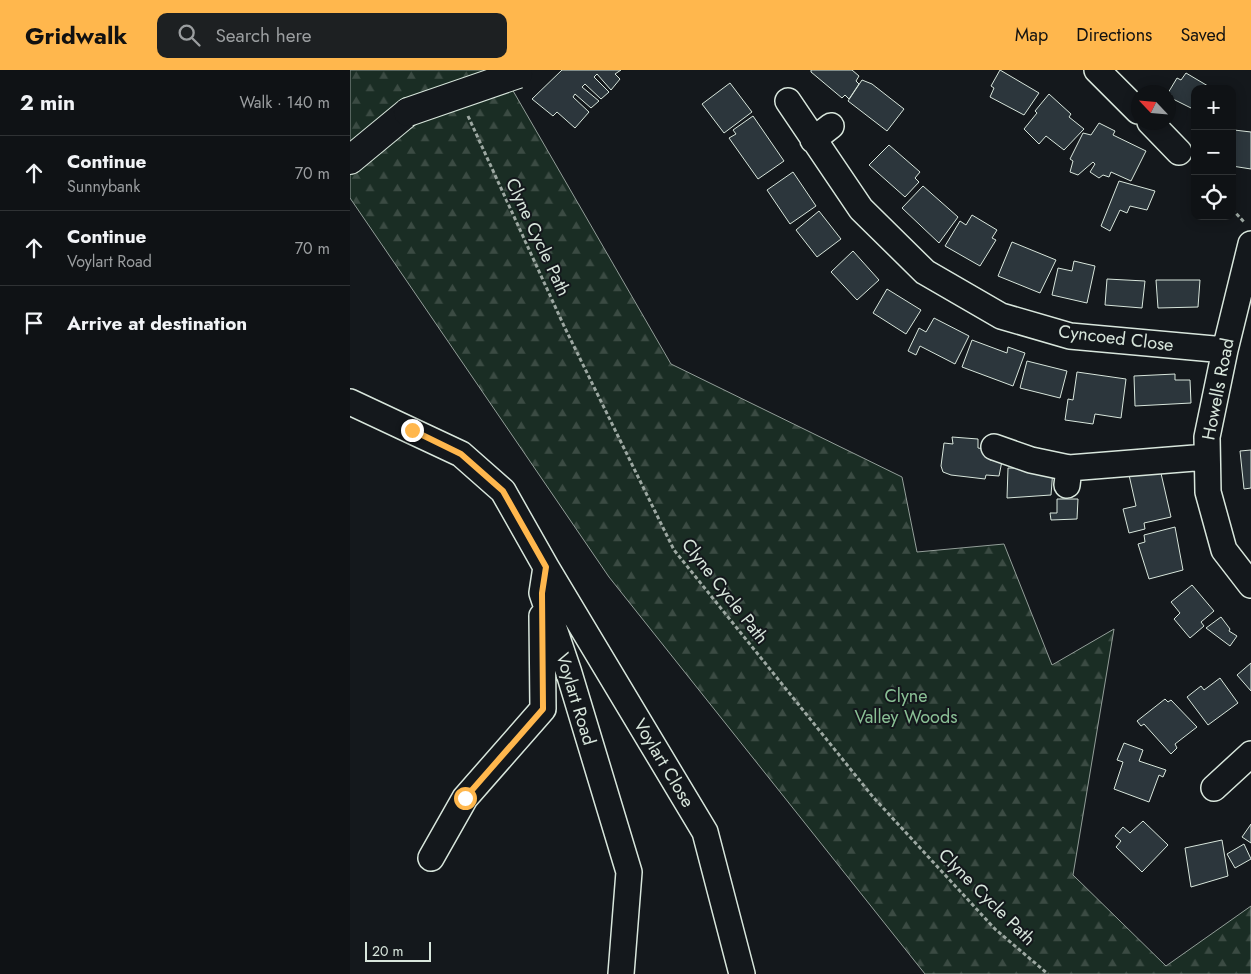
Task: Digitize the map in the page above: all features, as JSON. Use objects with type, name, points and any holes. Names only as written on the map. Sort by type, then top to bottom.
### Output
[{"type":"main road","points":[[350,160],[408,112],[520,72]]},
{"type":"street","points":[[1097,70],[1131,104]]},
{"type":"street","name":"Cyncoed Close","points":[[788,101],[822,133],[861,210],[925,272],[1001,316],[1070,336],[1225,350]]},
{"type":"street","points":[[1158,130],[1179,152]]},
{"type":"street","name":"Howells Road","points":[[1251,244],[1225,350],[1207,437],[1208,492],[1224,550],[1251,585]]},
{"type":"street","points":[[350,402],[461,454],[503,491],[546,567]]},
{"type":"street","points":[[994,447],[1032,460],[1068,477],[1207,457]]},
{"type":"street","name":"Voylart Road","points":[[546,567],[542,593],[569,673],[629,872],[621,974]]},
{"type":"street","name":"Voylart Close","points":[[546,567],[705,832],[742,974]]},
{"type":"street","points":[[430,858],[465,798],[543,709],[542,593]]},
{"type":"street","points":[[1210,790],[1251,754]]},
{"type":"path","name":"Clyne Cycle Path","points":[[466,110],[564,326],[674,550],[873,797],[995,929],[1048,974]]},
{"type":"path","points":[[1236,213],[1251,229]]},
{"type":"green space","name":"Clyne Valley Woods","points":[[350,70],[521,70],[512,89],[671,364],[902,477],[917,552],[1004,544],[1052,665],[1114,629],[1073,875],[1166,966],[1251,906],[1251,974],[925,974],[609,577],[350,198]]},
{"type":"building","points":[[562,70],[621,70],[615,74],[620,79],[611,90],[597,74],[594,77],[609,92],[601,99],[585,84],[582,87],[599,101],[591,108],[575,94],[573,97],[589,112],[575,128],[557,112],[553,116],[532,99]]},
{"type":"building","points":[[811,70],[852,70],[859,76],[856,81],[859,84],[849,99],[845,95],[842,98]]},
{"type":"building","points":[[1000,70],[1039,93],[1024,115],[990,97],[994,88],[991,86]]},
{"type":"building","points":[[1186,73],[1206,85],[1191,85],[1191,108],[1176,100],[1176,85],[1173,85],[1177,78],[1181,80]]},
{"type":"building","points":[[862,80],[872,84],[904,109],[887,131],[848,101]]},
{"type":"building","points":[[730,83],[752,112],[724,133],[702,104]]},
{"type":"building","points":[[1049,94],[1071,114],[1069,117],[1084,129],[1064,150],[1046,136],[1039,144],[1024,129],[1037,113],[1035,111]]},
{"type":"building","points":[[753,116],[784,161],[758,179],[729,138],[736,134],[733,130]]},
{"type":"building","points":[[1099,123],[1115,131],[1113,135],[1146,151],[1131,181],[1111,172],[1109,177],[1103,175],[1099,178],[1090,172],[1095,164],[1093,162],[1078,175],[1070,172],[1073,161],[1070,159],[1083,133],[1091,135]]},
{"type":"building","points":[[1236,130],[1251,132],[1251,169],[1236,167]]},
{"type":"building","points":[[889,145],[920,172],[915,178],[919,182],[905,197],[869,165]]},
{"type":"building","points":[[793,172],[816,206],[790,224],[767,190]]},
{"type":"building","points":[[1119,181],[1155,191],[1147,210],[1130,206],[1127,213],[1120,210],[1110,231],[1101,226]]},
{"type":"building","points":[[923,186],[958,217],[939,243],[902,208]]},
{"type":"building","points":[[819,211],[841,239],[817,257],[796,230]]},
{"type":"building","points":[[972,215],[997,230],[992,238],[996,240],[980,266],[945,246],[960,221],[966,225]]},
{"type":"building","points":[[1012,242],[1056,260],[1040,293],[998,276]]},
{"type":"building","points":[[853,251],[879,280],[857,300],[831,272]]},
{"type":"building","points":[[1074,261],[1095,266],[1087,303],[1052,295],[1058,268],[1072,271]]},
{"type":"building","points":[[1107,279],[1145,281],[1142,308],[1105,305]]},
{"type":"building","points":[[1156,280],[1200,280],[1198,307],[1158,308]]},
{"type":"building","points":[[887,289],[921,310],[906,334],[873,313]]},
{"type":"building","points":[[934,318],[969,336],[955,364],[920,346],[916,355],[908,351],[919,328],[926,332]]},
{"type":"building","points":[[972,340],[1007,353],[1008,347],[1025,353],[1013,386],[962,367]]},
{"type":"building","points":[[1027,361],[1067,371],[1060,398],[1020,388]]},
{"type":"building","points":[[1077,372],[1126,379],[1121,418],[1095,414],[1093,424],[1065,420],[1068,399],[1073,400]]},
{"type":"building","points":[[1175,374],[1175,380],[1190,380],[1191,403],[1135,406],[1134,376]]},
{"type":"building","points":[[952,437],[978,439],[978,448],[991,450],[990,460],[1002,461],[999,476],[986,475],[985,479],[951,475],[943,472],[941,466],[944,443],[953,444]]},
{"type":"building","points":[[1251,450],[1251,488],[1244,489],[1240,451]]},
{"type":"building","points":[[1008,468],[1053,469],[1051,495],[1007,498]]},
{"type":"building","points":[[1160,469],[1171,517],[1144,523],[1145,529],[1129,533],[1123,509],[1136,506],[1129,475]]},
{"type":"building","points":[[1057,499],[1078,499],[1077,519],[1051,520],[1050,513],[1057,513]]},
{"type":"building","points":[[1175,527],[1183,570],[1149,579],[1138,544],[1145,542],[1144,535]]},
{"type":"building","points":[[1192,585],[1214,611],[1201,622],[1204,626],[1190,638],[1174,619],[1180,613],[1171,602]]},
{"type":"building","points":[[1221,617],[1230,629],[1229,631],[1237,636],[1230,646],[1206,628]]},
{"type":"building","points":[[1251,663],[1251,691],[1237,675]]},
{"type":"building","points":[[1220,678],[1238,703],[1208,725],[1187,697],[1201,686],[1204,690]]},
{"type":"building","points":[[1165,699],[1168,702],[1171,700],[1197,727],[1175,744],[1177,748],[1171,754],[1144,724],[1141,726],[1137,721]]},
{"type":"building","points":[[1124,743],[1143,750],[1139,761],[1166,770],[1163,777],[1159,775],[1149,802],[1114,789],[1123,762],[1117,760]]},
{"type":"building","points":[[1143,821],[1168,845],[1142,872],[1116,847],[1121,841],[1115,836],[1123,827],[1130,833]]},
{"type":"building","points":[[1251,824],[1251,843],[1242,837]]},
{"type":"building","points":[[1222,840],[1228,876],[1191,887],[1185,848]]},
{"type":"building","points":[[1244,844],[1251,859],[1235,868],[1227,854]]},
{"type":"route","points":[[412,430],[461,454],[503,491],[546,567],[542,593],[543,709],[465,798]]}]
